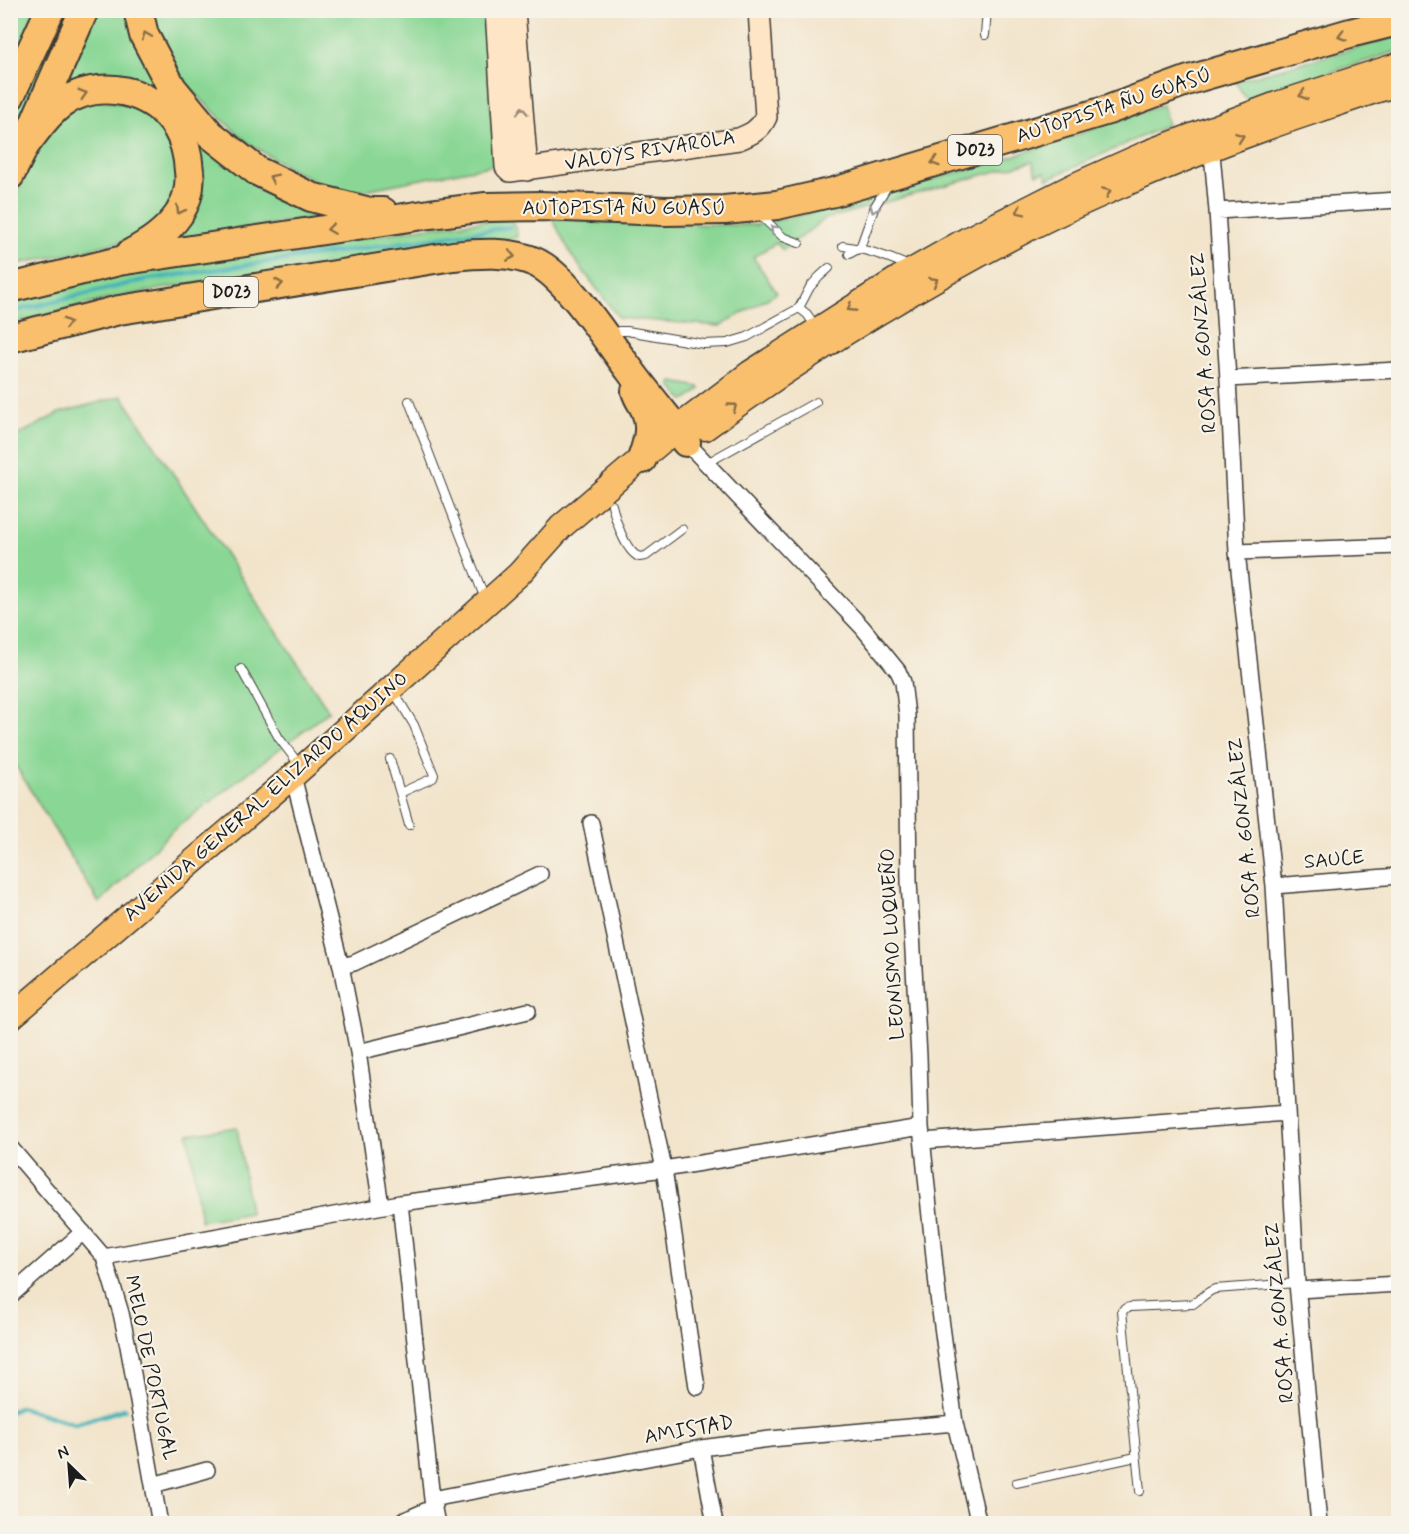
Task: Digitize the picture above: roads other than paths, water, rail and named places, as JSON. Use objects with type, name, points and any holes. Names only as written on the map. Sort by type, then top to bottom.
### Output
[{"type":"highway","points":[[10,96],[50,10]]},
{"type":"highway","points":[[10,175],[84,10]]},
{"type":"highway","points":[[138,10],[144,35],[172,88],[210,134],[257,171],[311,197],[370,212],[430,214]]},
{"type":"highway","name":"AUTOPISTA ÑU GUASÚ","points":[[10,288],[119,261],[486,207],[540,206],[666,211],[724,210],[777,205],[896,174],[1108,110],[1189,80],[1398,21]]},
{"type":"highway","points":[[25,145],[45,118],[60,104],[76,95],[99,89],[118,89],[139,95],[158,107],[176,126],[184,142],[190,178],[188,194],[180,213],[153,241],[119,261]]},
{"type":"highway","name":"D023","points":[[10,338],[119,310],[474,254],[506,255],[545,267],[573,295],[681,435]]},
{"type":"highway","points":[[628,369],[638,397],[646,411],[649,425],[649,440],[642,459]]},
{"type":"main road","name":"AVENIDA GENERAL ELIZARDO AQUINO","points":[[519,574],[571,539],[612,505],[681,435],[750,373],[818,330],[907,281],[1102,194],[1277,104],[1398,65]]},
{"type":"main road","name":"AVENIDA GENERAL ELIZARDO AQUINO","points":[[1210,139],[1268,127],[1398,84]]},
{"type":"main road","name":"AVENIDA GENERAL ELIZARDO AQUINO","points":[[10,1018],[298,772],[519,574],[561,527],[642,459],[763,386],[825,345],[907,281]]},
{"type":"street","points":[[496,10],[506,167],[510,171],[527,170],[514,10]]},
{"type":"street","name":"VALOYS RIVAROLA","points":[[527,170],[739,139],[758,129],[765,117],[759,10]]},
{"type":"street","name":"ROSA A. GONZÁLEZ","points":[[1210,139],[1228,379],[1237,552],[1274,886],[1298,1287],[1319,1524]]},
{"type":"street","points":[[1217,211],[1398,201]]},
{"type":"street","points":[[1228,379],[1398,370]]},
{"type":"street","name":"LEONISMO LUQUEÑO","points":[[681,435],[862,627],[894,666],[903,682],[907,715],[909,880],[922,1134],[938,1296],[956,1423],[979,1524]]},
{"type":"street","points":[[1237,552],[1398,546]]},
{"type":"street","points":[[298,772],[358,1052],[381,1206]]},
{"type":"street","points":[[591,823],[664,1169],[697,1388]]},
{"type":"street","points":[[341,966],[354,963],[540,874]]},
{"type":"street","name":"SAUCE","points":[[1274,886],[1398,876]]},
{"type":"street","points":[[358,1052],[528,1011]]},
{"type":"street","points":[[104,1257],[400,1203],[922,1134],[1287,1113]]},
{"type":"street","name":"MELO DE PORTUGAL","points":[[10,1147],[104,1257],[121,1313],[128,1346],[160,1524]]},
{"type":"street","points":[[400,1203],[437,1524]]},
{"type":"street","points":[[10,1296],[83,1232]]},
{"type":"street","points":[[1298,1287],[1398,1284]]},
{"type":"street","name":"AMISTAD","points":[[396,1524],[433,1503],[701,1448],[770,1439],[956,1423]]},
{"type":"street","points":[[701,1448],[715,1524]]},
{"type":"street","points":[[153,1485],[207,1470]]},
{"type":"lane","points":[[985,35],[987,10]]},
{"type":"lane","points":[[849,254],[860,248],[875,206],[896,174]]},
{"type":"lane","points":[[753,207],[783,237],[799,243]]},
{"type":"lane","points":[[843,246],[860,248],[892,258],[907,281]]},
{"type":"lane","points":[[605,338],[622,331],[704,344],[727,343],[747,337],[799,308],[810,287],[829,268]]},
{"type":"lane","points":[[799,308],[807,314],[818,330]]},
{"type":"lane","points":[[410,401],[486,603]]},
{"type":"lane","points":[[707,463],[816,402]]},
{"type":"lane","points":[[612,505],[616,523],[632,553],[639,557],[646,556],[682,529]]},
{"type":"lane","points":[[241,669],[298,772]]},
{"type":"lane","points":[[391,688],[414,725],[434,774],[433,778],[400,793]]},
{"type":"lane","points":[[390,759],[409,825]]},
{"type":"lane","points":[[1140,1491],[1122,1311],[1130,1307],[1193,1304],[1215,1289],[1298,1287]]},
{"type":"lane","points":[[1016,1483],[1136,1457]]},
{"type":"waterway","points":[[10,312],[144,280],[510,227]]},
{"type":"waterway","points":[[10,1412],[20,1407],[75,1424],[125,1409]]}]
